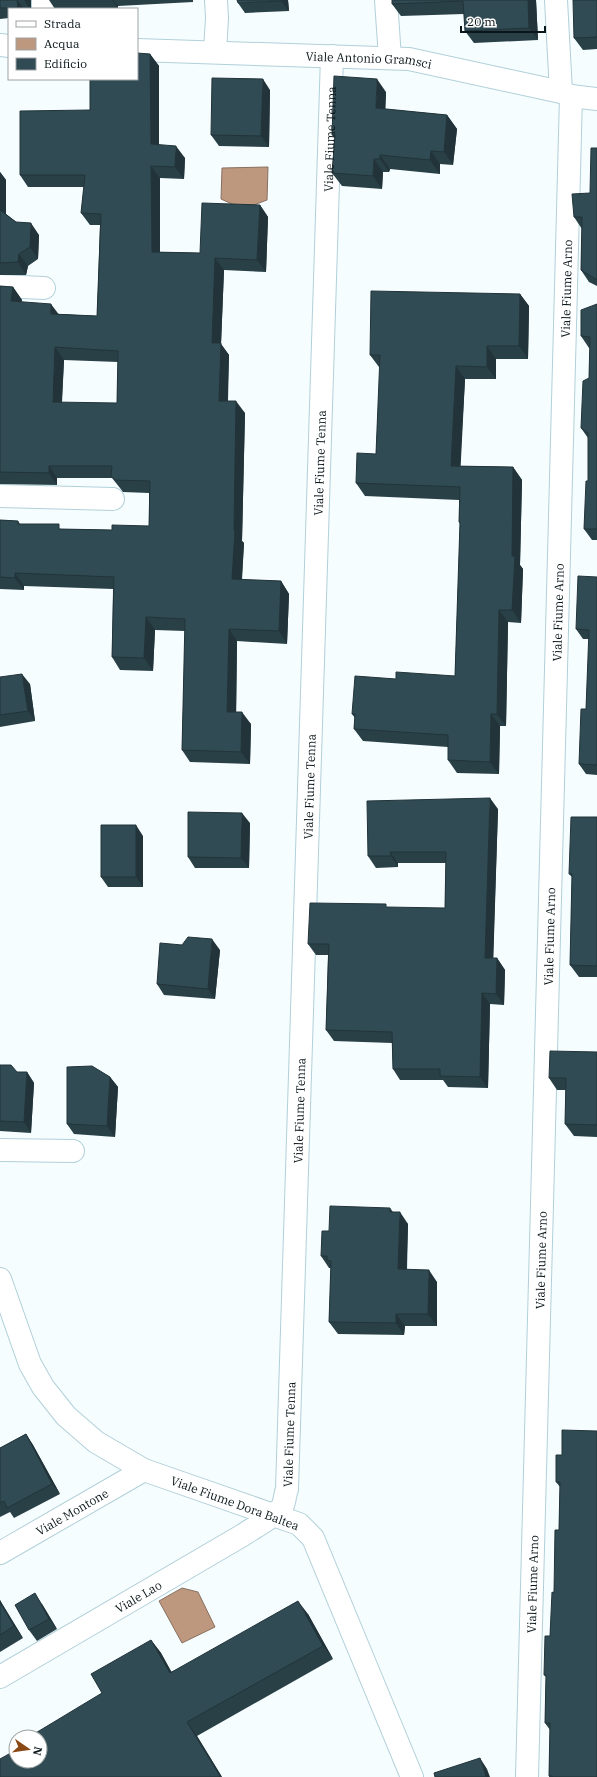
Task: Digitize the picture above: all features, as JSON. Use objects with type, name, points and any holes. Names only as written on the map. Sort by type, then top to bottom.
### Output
[{"type":"street","points":[[215,52],[217,18],[216,0]]},
{"type":"street","points":[[386,0],[390,58]]},
{"type":"street","name":"Viale Fiume Arno","points":[[527,1777],[566,94],[556,0]]},
{"type":"street","name":"Viale Antonio Gramsci","points":[[138,50],[390,58],[426,62],[566,94],[597,99]]},
{"type":"street","name":"Viale Fiume Tenna","points":[[275,1515],[283,1506],[286,1489],[332,56]]},
{"type":"street","points":[[0,286],[44,288]]},
{"type":"street","points":[[0,496],[113,499]]},
{"type":"street","points":[[0,1150],[73,1151]]},
{"type":"street","name":"Viale Fiume Dora Baltea","points":[[0,1279],[30,1364],[43,1387],[66,1416],[96,1442],[144,1470],[300,1524],[314,1538],[406,1775]]},
{"type":"street","name":"Viale Montone","points":[[0,1552],[144,1470]]},
{"type":"street","name":"Viale Lao","points":[[0,1677],[275,1515]]},
{"type":"water","points":[[268,167],[267,200],[243,209],[221,199],[222,168]]},
{"type":"water","points":[[182,1588],[198,1592],[215,1627],[182,1643],[159,1601]]},
{"type":"building","points":[[0,0],[17,0],[18,8],[0,8]]},
{"type":"building","points":[[237,0],[281,0],[281,1],[238,3]]},
{"type":"building","points":[[392,0],[528,0],[529,28],[465,31],[463,1],[392,4]]},
{"type":"building","points":[[573,0],[597,0],[597,37],[574,38]]},
{"type":"building","points":[[138,53],[150,54],[151,144],[176,146],[175,167],[151,166],[152,252],[200,253],[202,203],[260,205],[257,260],[215,258],[212,343],[221,343],[219,401],[236,401],[235,530],[232,579],[281,581],[279,631],[229,629],[227,712],[242,712],[241,752],[182,750],[185,619],[146,617],[144,658],[112,657],[114,577],[15,573],[15,578],[0,577],[0,520],[18,521],[18,524],[59,524],[59,529],[112,530],[112,525],[149,526],[150,481],[115,480],[111,476],[112,466],[49,466],[49,473],[0,472],[0,286],[13,287],[11,301],[51,304],[51,314],[97,316],[101,214],[81,213],[85,175],[20,175],[20,111],[90,110],[90,80],[138,80]],"holes":[[[55,347],[118,351],[117,403],[53,402]]]},
{"type":"building","points":[[334,76],[377,79],[376,108],[447,115],[444,152],[431,151],[430,160],[380,155],[380,159],[374,159],[373,176],[332,173],[335,135],[332,135]]},
{"type":"building","points":[[212,78],[263,79],[261,136],[211,135]]},
{"type":"building","points":[[591,148],[597,148],[597,280],[581,270],[582,217],[574,217],[572,194],[590,193]]},
{"type":"building","points":[[0,210],[16,222],[31,223],[30,247],[19,254],[18,262],[0,263]]},
{"type":"building","points":[[371,291],[520,294],[519,346],[487,346],[487,367],[456,366],[451,466],[513,467],[512,556],[515,556],[512,610],[499,610],[497,714],[491,714],[490,762],[448,760],[448,735],[354,729],[355,714],[352,714],[355,676],[396,679],[396,672],[455,676],[460,487],[356,483],[357,453],[376,454],[380,355],[370,355]]},
{"type":"building","points":[[597,304],[597,529],[584,529],[586,481],[588,481],[588,433],[581,428],[583,381],[589,378],[590,337],[581,336],[581,310]]},
{"type":"building","points":[[578,576],[597,577],[597,765],[579,764],[581,709],[586,709],[589,630],[576,629]]},
{"type":"building","points":[[22,674],[28,711],[0,715],[0,677]]},
{"type":"building","points":[[490,798],[485,958],[497,958],[496,994],[482,993],[480,1077],[440,1076],[440,1069],[393,1069],[392,1032],[326,1030],[329,944],[308,944],[310,903],[386,904],[386,907],[445,908],[446,852],[390,852],[391,856],[368,856],[367,801]]},
{"type":"building","points":[[188,812],[242,813],[241,858],[188,857]]},
{"type":"building","points":[[571,817],[597,817],[597,966],[570,965],[572,874],[569,874]]},
{"type":"building","points":[[101,825],[136,825],[136,877],[101,877]]},
{"type":"building","points":[[188,937],[212,939],[208,989],[157,984],[160,943],[182,945]]},
{"type":"building","points":[[550,1051],[597,1052],[597,1125],[565,1124],[566,1078],[549,1078]]},
{"type":"building","points":[[0,1065],[11,1065],[17,1072],[27,1072],[24,1122],[0,1121]]},
{"type":"building","points":[[92,1066],[110,1077],[107,1126],[67,1124],[67,1067]]},
{"type":"building","points":[[330,1206],[390,1208],[390,1212],[400,1212],[398,1269],[429,1270],[428,1314],[396,1314],[396,1323],[329,1322],[331,1261],[327,1260],[327,1256],[321,1256],[322,1231],[329,1231]]},
{"type":"building","points":[[562,1430],[597,1431],[597,1777],[549,1776],[550,1723],[545,1723],[545,1636],[550,1636],[552,1592],[554,1593],[555,1530],[559,1530],[560,1482],[556,1482],[556,1455],[562,1455]]},
{"type":"building","points":[[26,1434],[52,1484],[7,1508],[4,1501],[0,1503],[0,1448]]},
{"type":"building","points":[[35,1593],[49,1619],[29,1630],[15,1605]]},
{"type":"building","points":[[298,1601],[323,1646],[187,1722],[220,1776],[219,1777],[0,1777],[0,1759],[8,1754],[8,1769],[48,1769],[48,1729],[42,1729],[102,1693],[91,1674],[151,1640],[170,1673]]},
{"type":"building","points":[[0,1602],[14,1626],[0,1635]]},
{"type":"building","points":[[480,1758],[486,1777],[435,1777],[434,1773]]}]
